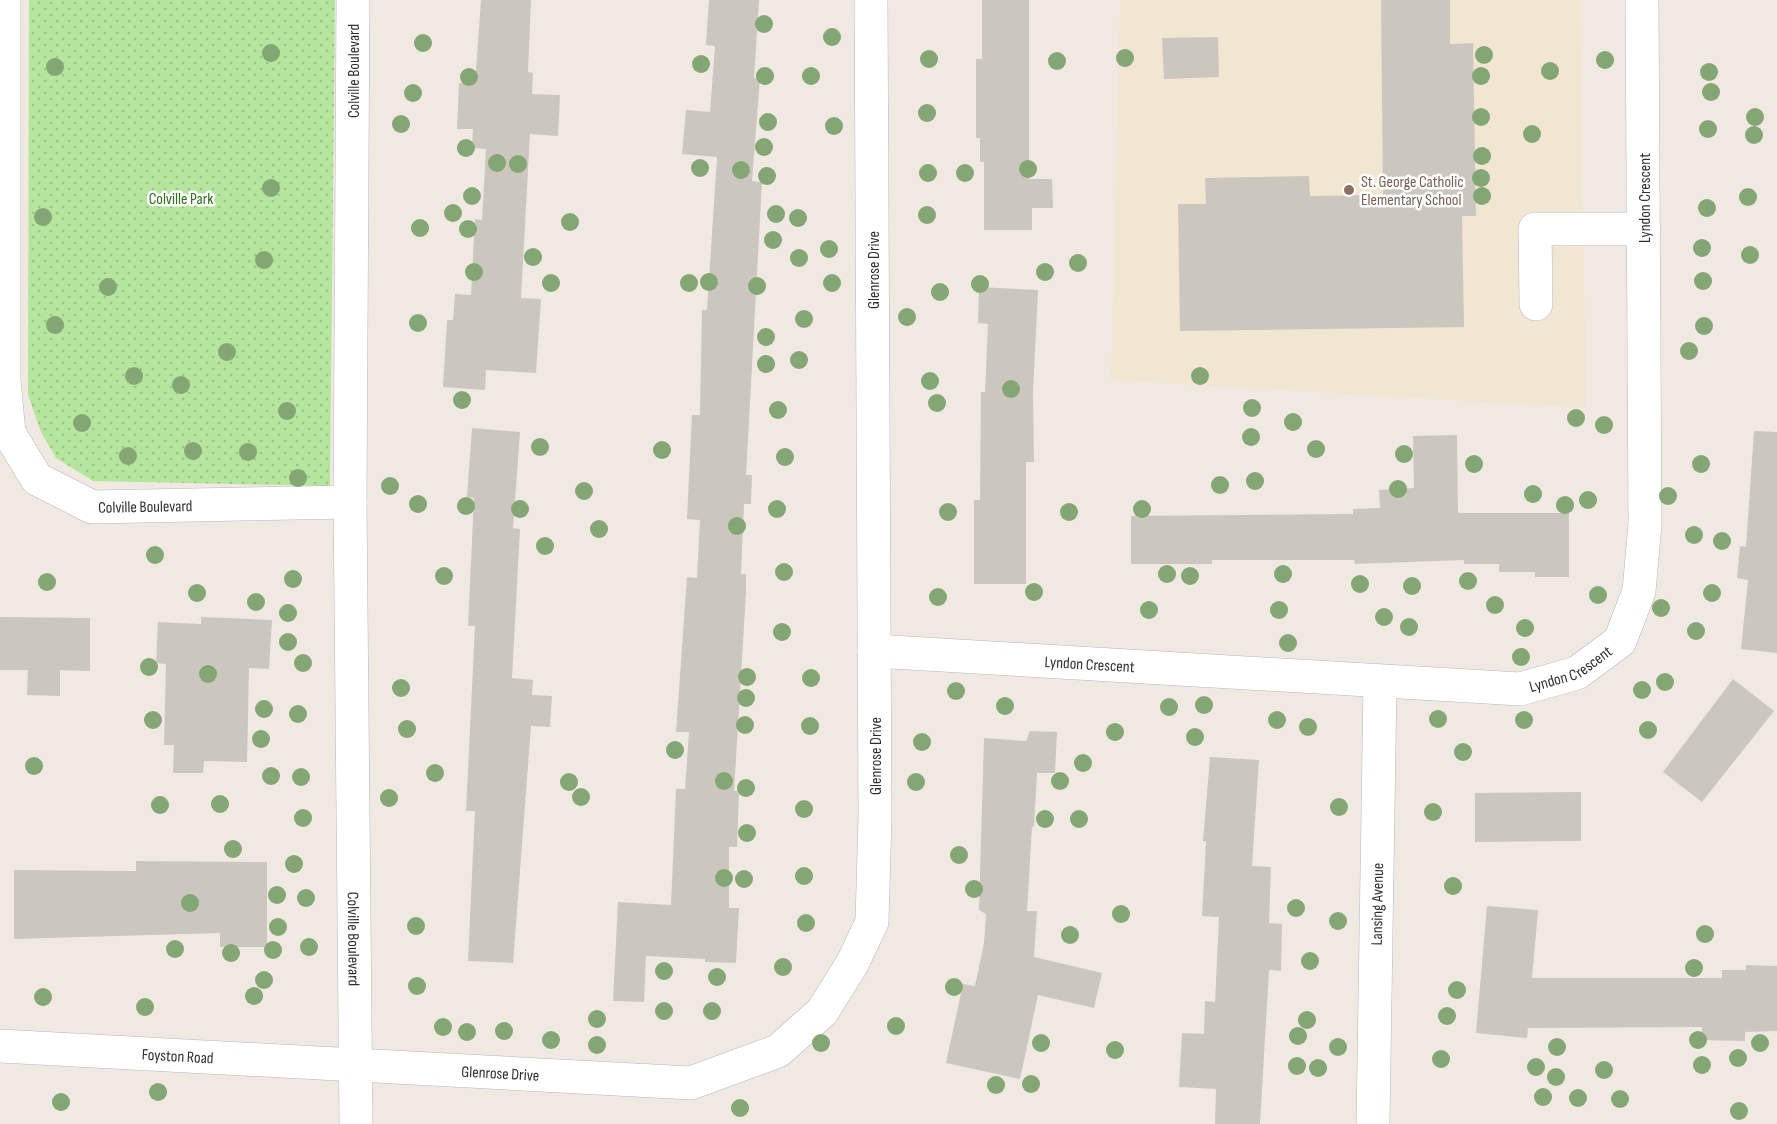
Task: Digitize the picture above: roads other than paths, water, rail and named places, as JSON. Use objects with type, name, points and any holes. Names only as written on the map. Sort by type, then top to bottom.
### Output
[{"type":"street","name":"Colville Boulevard","points":[[4,0],[4,380],[9,433],[37,479],[92,507],[350,502]]},
{"type":"street","name":"Colville Boulevard","points":[[353,0],[350,502],[356,1124]]},
{"type":"street","name":"Glenrose Drive","points":[[356,1064],[691,1083],[778,1051],[822,1012],[852,964],[872,922],[874,651],[871,0]]},
{"type":"street","name":"Lyndon Crescent","points":[[874,651],[1380,683],[1520,689],[1577,673],[1620,641],[1639,591],[1645,524],[1642,0]]},
{"type":"street","points":[[1536,304],[1535,229],[1644,230]]},
{"type":"street","name":"Lansing Avenue","points":[[1373,1124],[1380,683]]},
{"type":"street","name":"Foyston Road","points":[[0,1046],[356,1064]]},
{"type":"place","name":"St. George Catholic Elementary School","points":[[1349,190]]},
{"type":"park label","name":"Colville Park","points":[[181,198]]}]
